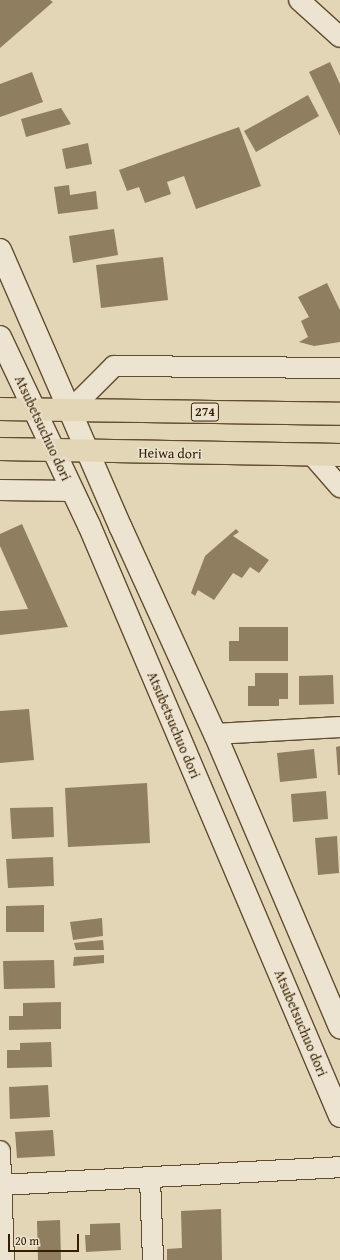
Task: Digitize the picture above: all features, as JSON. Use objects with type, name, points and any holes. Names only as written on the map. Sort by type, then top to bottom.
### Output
[{"type":"highway","name":"274","points":[[0,409],[340,414]]},
{"type":"highway","name":"Heiwa dori","points":[[0,449],[88,452],[340,455]]},
{"type":"main road","points":[[0,250],[88,452],[215,734],[340,1027]]},
{"type":"main road","name":"Atsubetsuchuo dori","points":[[0,337],[73,491],[340,1116]]},
{"type":"street","points":[[300,0],[340,37]]},
{"type":"street","points":[[70,410],[114,366],[340,368]]},
{"type":"street","points":[[312,455],[340,486]]},
{"type":"street","points":[[0,490],[73,491]]},
{"type":"street","points":[[215,734],[340,727]]},
{"type":"street","points":[[0,1151],[4,1260]]},
{"type":"street","points":[[1,1185],[340,1167]]},
{"type":"street","points":[[150,1178],[153,1260]]},
{"type":"building","points":[[0,0],[50,0],[53,2],[0,48]]},
{"type":"building","points":[[330,62],[340,84],[340,136],[309,72]]},
{"type":"building","points":[[32,72],[43,102],[0,117],[0,84]]},
{"type":"building","points":[[308,95],[319,116],[256,152],[244,131]]},
{"type":"building","points":[[61,108],[71,124],[26,137],[21,119]]},
{"type":"building","points":[[239,127],[261,186],[196,209],[184,176],[167,182],[171,194],[145,203],[139,187],[127,191],[119,170]]},
{"type":"building","points":[[88,143],[92,164],[66,169],[62,149]]},
{"type":"building","points":[[69,185],[70,195],[96,191],[98,209],[58,214],[54,187]]},
{"type":"building","points":[[114,229],[118,255],[73,263],[69,236]]},
{"type":"building","points":[[163,257],[168,300],[101,308],[96,265]]},
{"type":"building","points":[[327,283],[340,310],[340,342],[314,346],[299,342],[308,337],[301,321],[309,317],[298,297]]},
{"type":"building","points":[[22,524],[68,627],[0,635],[0,611],[28,609],[0,546],[0,534]]},
{"type":"building","points":[[236,529],[239,532],[233,536],[269,560],[259,573],[250,567],[242,578],[233,573],[214,600],[198,590],[195,596],[191,593],[205,556]]},
{"type":"building","points":[[239,627],[288,627],[288,661],[229,661],[229,641],[239,641]]},
{"type":"building","points":[[255,673],[288,673],[288,699],[279,699],[279,706],[248,706],[248,686],[255,686]]},
{"type":"building","points":[[333,675],[334,704],[299,705],[299,676]]},
{"type":"building","points":[[29,709],[34,760],[0,763],[0,711]]},
{"type":"building","points":[[340,746],[340,775],[338,775],[336,747]]},
{"type":"building","points":[[314,749],[317,778],[280,782],[277,753]]},
{"type":"building","points":[[147,783],[150,843],[68,847],[65,788]]},
{"type":"building","points":[[326,791],[328,819],[293,822],[291,794]]},
{"type":"building","points":[[53,807],[54,837],[12,839],[10,808]]},
{"type":"building","points":[[337,836],[339,873],[318,875],[315,838]]},
{"type":"building","points":[[53,857],[54,886],[8,888],[6,859]]},
{"type":"building","points":[[44,905],[44,932],[6,932],[6,906]]},
{"type":"building","points":[[102,918],[103,936],[73,940],[70,922]]},
{"type":"building","points":[[103,940],[104,950],[76,950],[74,943]]},
{"type":"building","points":[[104,955],[104,963],[73,966],[74,957]]},
{"type":"building","points":[[54,960],[55,988],[4,989],[3,961]]},
{"type":"building","points":[[61,1002],[61,1029],[9,1030],[9,1016],[23,1016],[23,1003]]},
{"type":"building","points":[[51,1042],[52,1067],[7,1068],[7,1050],[20,1050],[20,1043]]},
{"type":"building","points":[[48,1085],[50,1117],[10,1119],[9,1087]]},
{"type":"building","points":[[53,1130],[55,1156],[17,1158],[15,1132]]},
{"type":"building","points":[[221,1209],[222,1260],[167,1260],[167,1249],[182,1248],[181,1211]]},
{"type":"building","points":[[60,1220],[61,1260],[38,1260],[37,1221]]},
{"type":"building","points":[[120,1223],[121,1250],[86,1252],[85,1235],[90,1235],[90,1224]]}]
